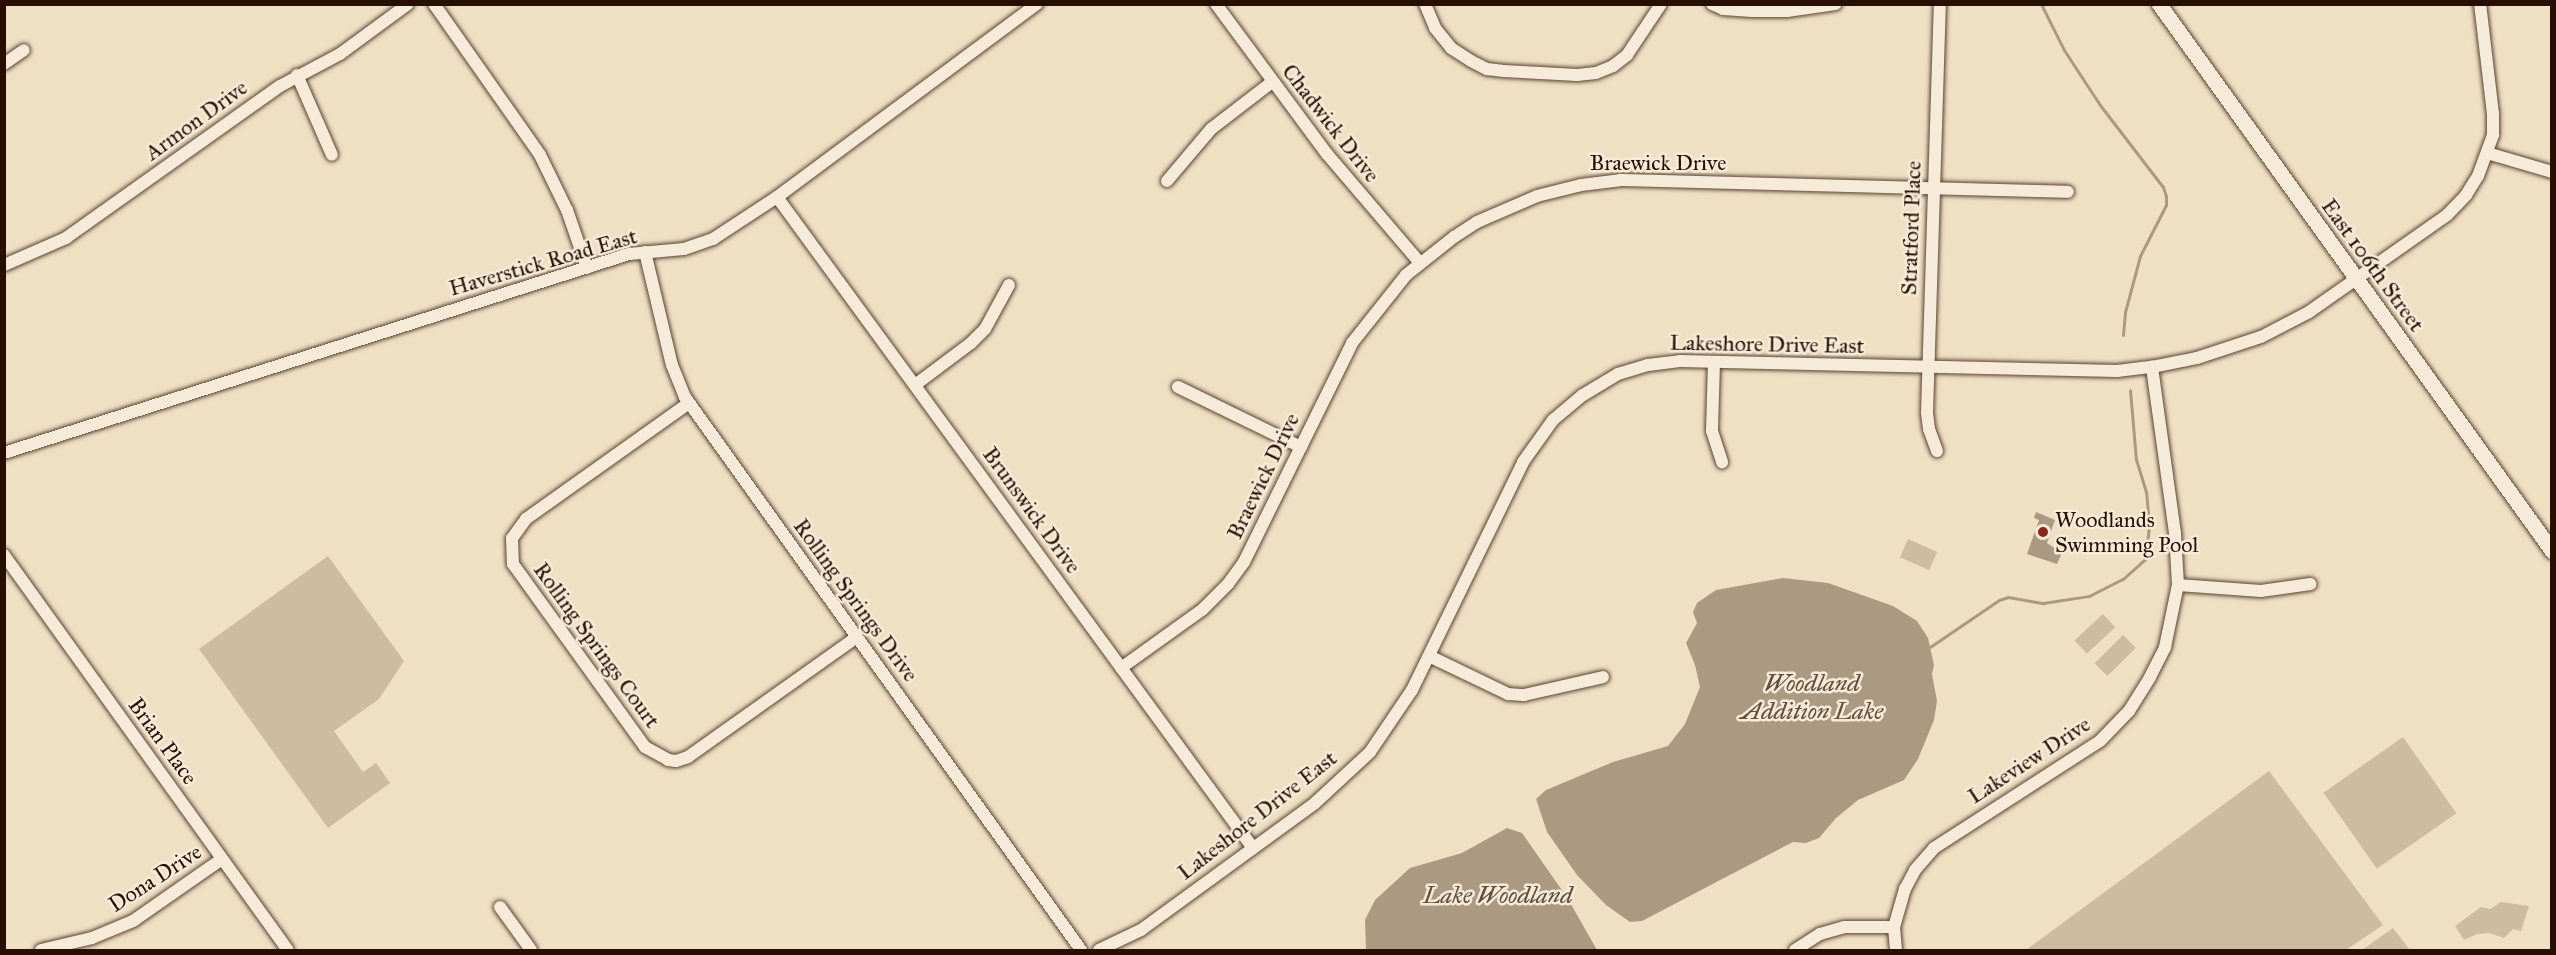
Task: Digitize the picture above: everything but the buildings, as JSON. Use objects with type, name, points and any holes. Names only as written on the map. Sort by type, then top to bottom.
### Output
[{"type":"street","name":"Armon Drive","points":[[4,265],[66,238],[297,75],[340,54],[408,4]]},
{"type":"street","points":[[434,4],[540,155],[567,210],[587,268]]},
{"type":"street","name":"Haverstick Road East","points":[[4,453],[587,268],[645,252],[684,249],[713,239],[777,197],[1037,4]]},
{"type":"street","name":"Chadwick Drive","points":[[1216,4],[1347,180],[1420,263]]},
{"type":"street","points":[[1425,4],[1435,28],[1451,48],[1487,69],[1577,75],[1596,73],[1613,66],[1627,55],[1661,4]]},
{"type":"street","points":[[1712,4],[1723,9],[1787,11],[1836,4]]},
{"type":"street","name":"Stratford Place","points":[[1937,451],[1929,429],[1927,413],[1940,4]]},
{"type":"street","name":"East 106th Street","points":[[2159,4],[2551,550]]},
{"type":"street","name":"Lakeshore Drive East","points":[[1099,951],[1141,930],[1315,803],[1370,752],[1396,717],[1429,656],[1523,462],[1553,420],[1583,395],[1618,374],[1648,365],[1680,361],[2086,372],[2152,368],[2197,358],[2260,337],[2309,312],[2447,215],[2466,195],[2487,153],[2493,135],[2493,114],[2480,4]]},
{"type":"street","points":[[4,64],[24,50]]},
{"type":"street","points":[[297,75],[332,155]]},
{"type":"street","points":[[1167,181],[1211,129],[1272,82]]},
{"type":"street","points":[[2487,153],[2552,172]]},
{"type":"street","name":"Braewick Drive","points":[[1121,668],[1203,609],[1228,585],[1244,562],[1352,343],[1391,292],[1420,263],[1477,222],[1537,196],[1581,184],[1620,180],[2068,192]]},
{"type":"street","name":"Brunswick Drive","points":[[777,197],[1253,848]]},
{"type":"street","name":"Rolling Springs Drive","points":[[645,252],[672,365],[689,403],[1081,951]]},
{"type":"street","points":[[915,385],[971,343],[985,329],[1009,285]]},
{"type":"street","points":[[1714,362],[1712,431],[1722,462]]},
{"type":"street","name":"Lakeview Drive","points":[[1894,927],[1905,889],[1915,870],[1934,848],[1944,839],[2100,741],[2129,711],[2165,647],[2178,585],[2175,533],[2152,368]]},
{"type":"street","points":[[1178,387],[1301,447]]},
{"type":"street","name":"Rolling Springs Court","points":[[689,403],[526,519],[512,538],[513,564],[645,747],[668,760],[681,760],[699,750],[857,637]]},
{"type":"street","name":"Brian Place","points":[[4,555],[288,951]]},
{"type":"street","points":[[2178,585],[2261,591],[2312,584]]},
{"type":"street","points":[[1429,656],[1508,694],[1524,695],[1603,677]]},
{"type":"street","name":"Dona Drive","points":[[41,951],[92,938],[133,921],[222,859]]},
{"type":"street","points":[[500,907],[531,951]]},
{"type":"street","points":[[1796,951],[1820,934],[1844,927],[1894,927],[1896,951]]},
{"type":"shaded area","points":[[1908,539],[1937,552],[1929,570],[1900,557]]},
{"type":"shaded area","points":[[328,556],[404,661],[379,699],[334,731],[363,772],[376,763],[390,783],[328,828],[199,649]]},
{"type":"shaded area","points":[[2103,614],[2115,627],[2087,654],[2074,641]]},
{"type":"shaded area","points":[[2123,635],[2136,648],[2107,676],[2095,663]]},
{"type":"shaded area","points":[[2403,737],[2456,813],[2377,869],[2324,793]]},
{"type":"shaded area","points":[[2269,771],[2383,925],[2346,950],[2026,950]]},
{"type":"shaded area","points":[[2501,902],[2529,906],[2521,931],[2513,929],[2504,938],[2489,933],[2477,934],[2464,940],[2455,926],[2481,907],[2490,909]]},
{"type":"shaded area","points":[[2393,928],[2410,950],[2362,950]]},
{"type":"water","name":"Woodlands Swimming Pool","points":[[2036,512],[2055,520],[2047,543],[2062,553],[2057,564],[2027,554],[2039,520],[2034,518]]},
{"type":"water","name":"Woodland Addition Lake","points":[[1783,578],[1828,583],[1893,606],[1917,621],[1928,638],[1934,665],[1932,674],[1937,701],[1934,720],[1918,759],[1904,780],[1858,800],[1836,818],[1819,838],[1806,843],[1793,842],[1642,921],[1630,922],[1606,905],[1577,875],[1547,832],[1536,799],[1546,790],[1613,762],[1668,746],[1685,724],[1700,687],[1695,665],[1686,643],[1697,623],[1693,612],[1697,603],[1716,590]]},
{"type":"water","name":"Lake Woodland","points":[[1507,828],[1522,833],[1568,899],[1597,950],[1366,950],[1365,920],[1375,900],[1410,868],[1462,853]]},
{"type":"waterway","points":[[2041,4],[2064,50],[2100,105],[2163,187],[2166,196],[2166,205],[2140,256],[2125,312],[2123,335]]},
{"type":"waterway","points":[[1930,647],[1999,600],[2008,597],[2043,603],[2089,596],[2123,579],[2145,559],[2149,525],[2146,492],[2136,460],[2130,390]]},
{"type":"place","name":"Woodlands Swimming Pool","points":[[2043,532]]}]
